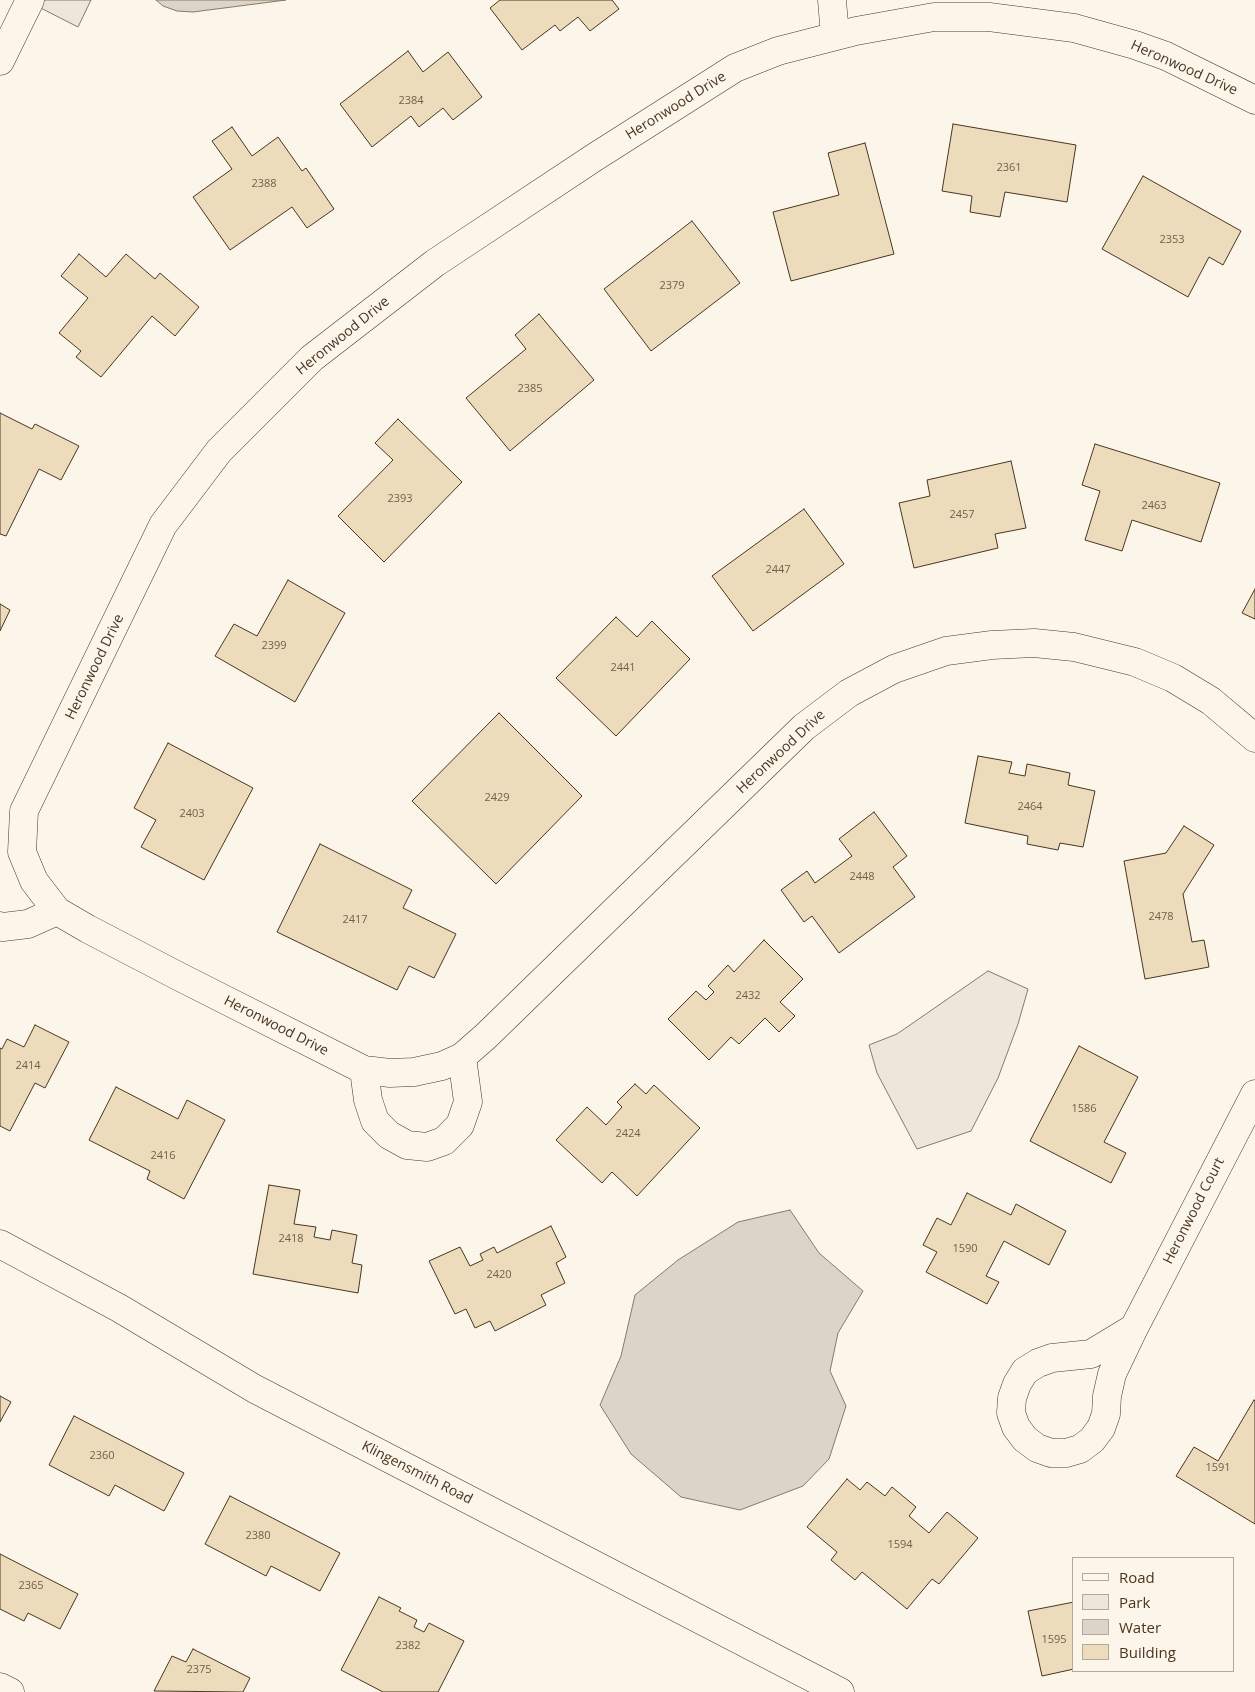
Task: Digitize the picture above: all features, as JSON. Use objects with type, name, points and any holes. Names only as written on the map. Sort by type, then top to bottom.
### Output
[{"type":"street","points":[[0,61],[30,0]]},
{"type":"street","points":[[832,0],[835,36]]},
{"type":"street","name":"Heronwood Drive","points":[[1255,100],[1166,56],[1105,36],[1074,28],[933,8],[778,51],[735,68],[595,157],[435,263],[312,358],[219,451],[163,525],[24,811],[22,852],[34,881],[57,911],[88,929],[364,1070],[390,1073],[414,1072],[442,1066],[462,1058],[804,728],[849,693],[894,669],[946,651],[983,646],[1034,643],[1074,647],[1134,662],[1173,678],[1211,701],[1255,738]]},
{"type":"street","points":[[0,826],[24,811]]},
{"type":"street","points":[[0,926],[28,924],[57,911]]},
{"type":"street","points":[[364,1070],[368,1100],[375,1121],[389,1135],[407,1145],[426,1147],[444,1141],[460,1125],[468,1102],[462,1058]]},
{"type":"street","name":"Heronwood Court","points":[[1134,1328],[1091,1354],[1052,1358],[1038,1363],[1025,1371],[1017,1384],[1012,1398],[1011,1413],[1016,1427],[1025,1439],[1037,1448],[1051,1453],[1066,1453],[1080,1449],[1092,1440],[1101,1428],[1106,1414],[1112,1374],[1255,1094]]},
{"type":"street","name":"Klingensmith Road","points":[[0,1244],[118,1308],[254,1389],[840,1692]]},
{"type":"street","points":[[0,1687],[10,1692]]},
{"type":"green space","points":[[988,971],[1028,989],[1018,1024],[998,1078],[971,1131],[917,1149],[877,1073],[869,1045],[897,1034]]},
{"type":"shaded area","points":[[25,0],[91,0],[78,27]]},
{"type":"water","points":[[156,0],[286,0],[193,12],[177,11],[163,6]]},
{"type":"water","points":[[790,1210],[819,1253],[863,1291],[838,1333],[830,1371],[846,1406],[829,1459],[803,1486],[740,1510],[681,1497],[631,1454],[600,1405],[621,1356],[635,1295],[678,1260],[738,1222]]},
{"type":"building","points":[[500,0],[612,0],[619,9],[590,31],[578,17],[560,31],[555,25],[522,50],[490,8]]},
{"type":"building","points":[[408,51],[423,72],[448,52],[482,97],[453,120],[443,108],[419,127],[411,116],[372,147],[340,104]]},
{"type":"building","points":[[953,124],[1076,145],[1067,202],[1005,192],[1000,217],[970,212],[972,196],[942,191]]},
{"type":"building","points":[[232,127],[252,156],[278,137],[302,171],[306,168],[334,209],[307,228],[292,207],[230,250],[193,197],[232,169],[212,141]]},
{"type":"building","points":[[865,143],[894,254],[791,281],[773,212],[839,195],[828,153]]},
{"type":"building","points":[[1143,176],[1241,231],[1223,265],[1209,257],[1188,297],[1102,249]]},
{"type":"building","points":[[692,221],[740,283],[651,351],[604,289]]},
{"type":"building","points":[[79,254],[106,277],[126,254],[155,279],[160,273],[199,307],[175,336],[152,316],[101,377],[76,357],[81,351],[59,333],[88,298],[61,276]]},
{"type":"building","points":[[539,314],[594,380],[510,451],[466,398],[526,349],[515,335]]},
{"type":"building","points":[[0,413],[32,429],[35,424],[79,446],[61,480],[39,469],[6,536],[0,534]]},
{"type":"building","points":[[398,419],[462,482],[384,562],[338,516],[393,460],[375,443]]},
{"type":"building","points":[[1095,444],[1220,483],[1201,542],[1132,520],[1122,551],[1085,540],[1100,491],[1082,485]]},
{"type":"building","points":[[1011,461],[1026,528],[995,534],[998,548],[914,568],[899,503],[930,496],[927,480]]},
{"type":"building","points":[[804,509],[844,564],[753,631],[712,576]]},
{"type":"building","points":[[288,580],[345,613],[295,702],[215,656],[234,624],[257,636]]},
{"type":"building","points":[[1255,589],[1255,619],[1242,613]]},
{"type":"building","points":[[0,604],[10,610],[0,631]]},
{"type":"building","points":[[616,617],[637,637],[652,621],[690,659],[616,736],[556,678]]},
{"type":"building","points":[[499,713],[582,796],[496,884],[412,801]]},
{"type":"building","points":[[168,743],[253,788],[204,880],[141,847],[156,820],[134,808]]},
{"type":"building","points":[[978,756],[1012,762],[1009,773],[1025,776],[1027,764],[1070,773],[1068,785],[1095,791],[1083,847],[1060,843],[1058,850],[1027,844],[1028,836],[965,823]]},
{"type":"building","points":[[874,812],[907,856],[893,867],[915,897],[839,953],[812,916],[804,922],[781,890],[807,871],[815,883],[852,856],[839,839]]},
{"type":"building","points":[[1184,826],[1214,845],[1183,894],[1192,942],[1204,940],[1209,967],[1145,979],[1124,861],[1166,853]]},
{"type":"building","points":[[320,844],[412,890],[403,908],[456,934],[434,978],[409,966],[397,990],[277,932]]},
{"type":"building","points":[[764,940],[803,979],[780,1002],[795,1016],[779,1032],[765,1018],[739,1044],[731,1037],[709,1060],[668,1019],[696,991],[706,1000],[714,992],[708,986],[728,965],[734,972]]},
{"type":"building","points":[[35,1025],[69,1042],[45,1088],[35,1083],[10,1131],[0,1126],[0,1048],[2,1049],[7,1039],[24,1047]]},
{"type":"building","points":[[1079,1046],[1138,1077],[1104,1142],[1126,1153],[1111,1183],[1030,1141]]},
{"type":"building","points":[[635,1084],[646,1094],[654,1085],[700,1128],[637,1196],[612,1172],[602,1183],[556,1140],[587,1107],[606,1125],[622,1107],[617,1102]]},
{"type":"building","points":[[116,1087],[178,1119],[187,1100],[225,1120],[184,1199],[147,1179],[150,1171],[89,1140]]},
{"type":"building","points":[[269,1185],[300,1190],[294,1224],[316,1227],[314,1237],[330,1240],[332,1230],[357,1235],[352,1263],[362,1265],[358,1293],[253,1274]]},
{"type":"building","points":[[967,1193],[1011,1215],[1016,1204],[1066,1231],[1049,1265],[1004,1241],[986,1276],[999,1282],[987,1304],[926,1272],[937,1252],[923,1245],[937,1218],[951,1225]]},
{"type":"building","points":[[551,1226],[566,1257],[556,1263],[565,1283],[541,1295],[546,1305],[495,1331],[490,1321],[475,1328],[466,1309],[455,1314],[429,1261],[460,1247],[470,1266],[483,1260],[480,1254],[494,1247],[497,1253]]},
{"type":"building","points":[[0,1396],[11,1402],[0,1422]]},
{"type":"building","points":[[1254,1400],[1255,1524],[1176,1476],[1194,1447],[1218,1461]]},
{"type":"building","points":[[74,1416],[184,1473],[164,1511],[115,1485],[109,1496],[49,1465]]},
{"type":"building","points":[[847,1479],[860,1490],[867,1482],[885,1496],[892,1487],[916,1507],[909,1516],[929,1533],[947,1512],[978,1538],[939,1584],[932,1579],[907,1609],[862,1572],[855,1580],[831,1560],[837,1552],[807,1527]]},
{"type":"building","points":[[230,1496],[340,1553],[320,1591],[271,1566],[266,1576],[205,1544]]},
{"type":"building","points":[[0,1554],[78,1594],[60,1629],[28,1613],[24,1621],[0,1609]]},
{"type":"building","points":[[379,1597],[401,1608],[399,1611],[417,1620],[414,1627],[424,1632],[429,1623],[464,1641],[438,1692],[383,1692],[341,1670]]},
{"type":"building","points":[[1072,1602],[1072,1669],[1042,1676],[1028,1611]]},
{"type":"building","points":[[193,1649],[250,1678],[243,1692],[154,1691],[172,1656],[186,1662]]}]
